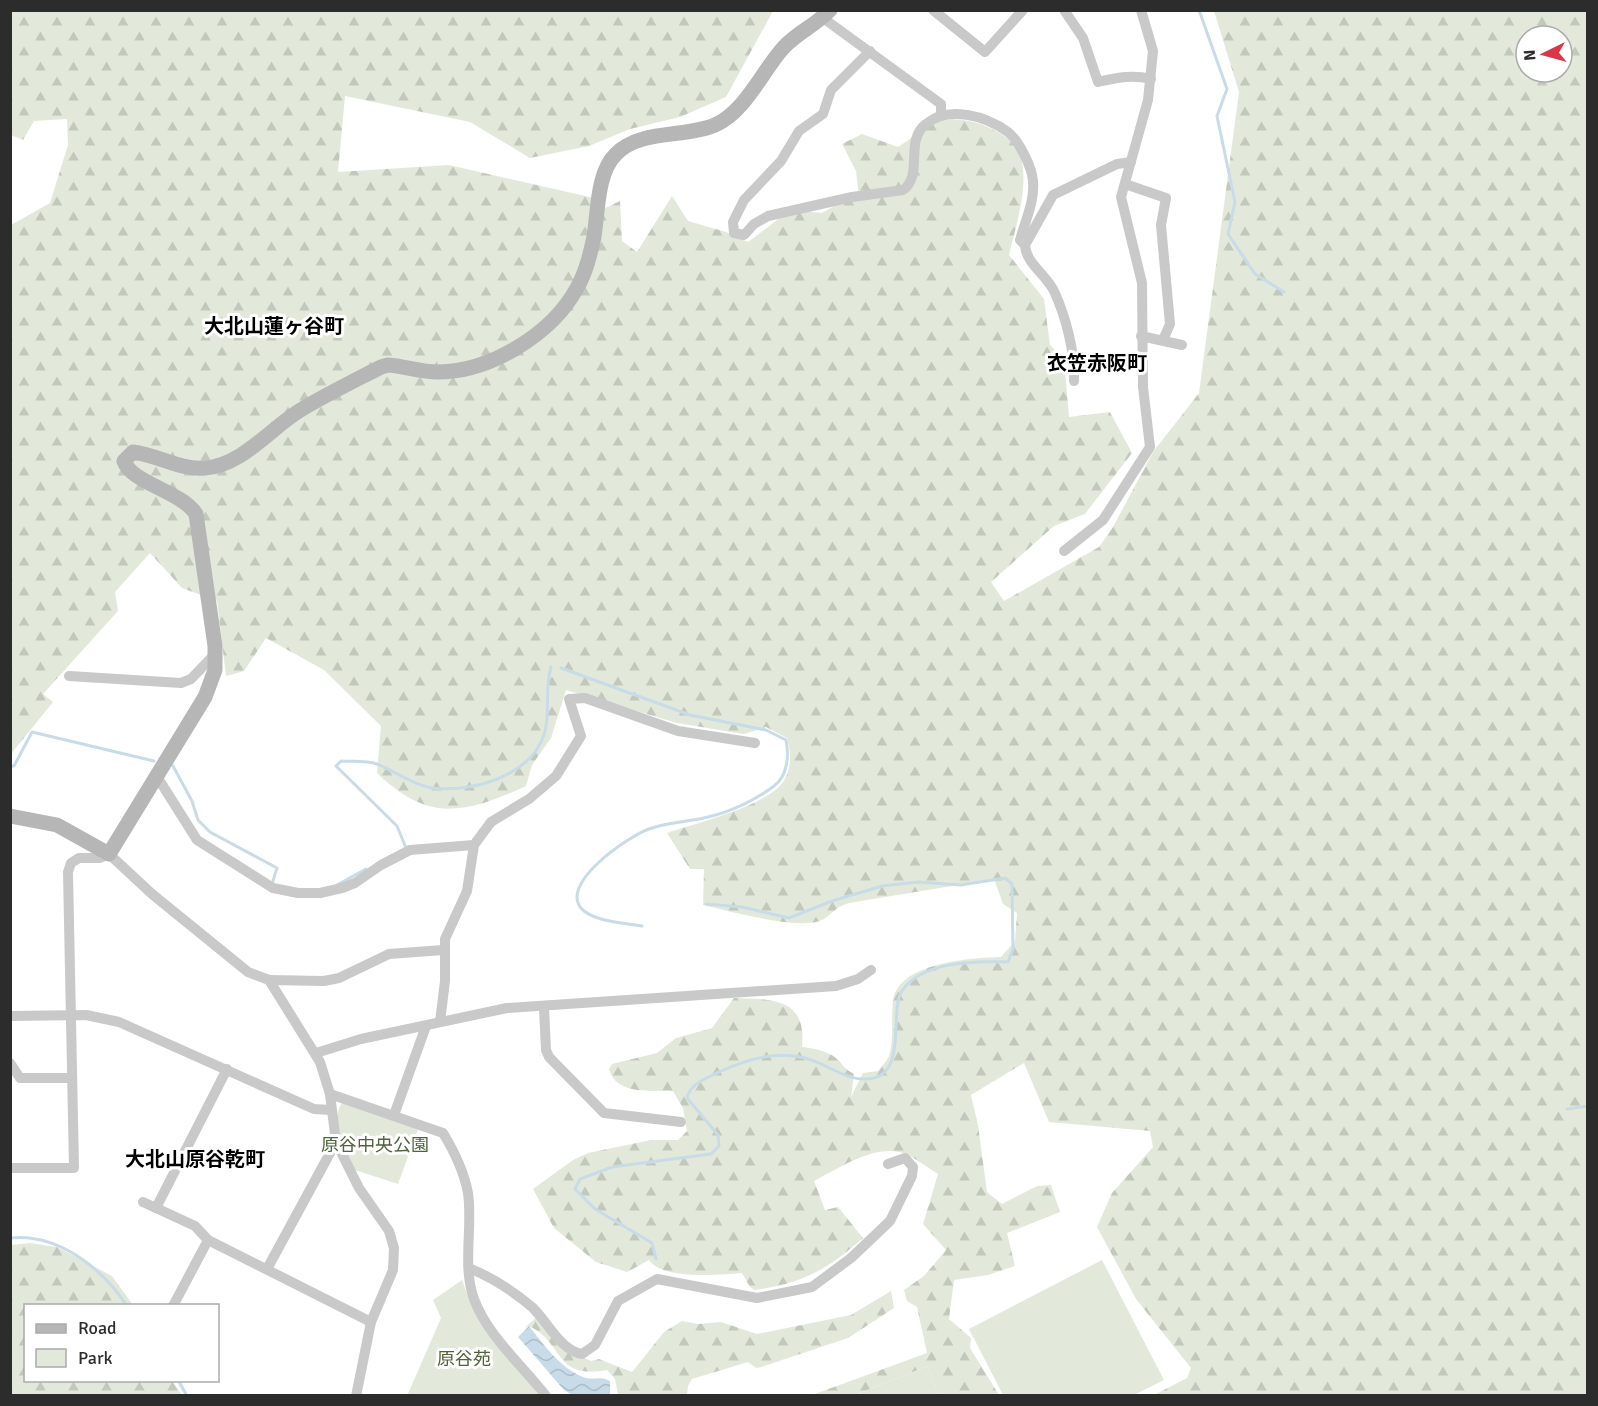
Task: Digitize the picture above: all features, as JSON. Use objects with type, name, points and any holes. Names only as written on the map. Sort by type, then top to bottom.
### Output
[{"type":"street","points":[[933,10],[986,52],[1023,10]]},
{"type":"street","points":[[1064,10],[1083,38],[1098,82],[1129,76],[1150,79]]},
{"type":"street","points":[[1064,550],[1103,520],[1150,447],[1141,336],[1142,283],[1121,197],[1145,119],[1154,51],[1141,10]]},
{"type":"street","points":[[10,1168],[74,1168],[68,872],[71,863],[79,858],[100,858],[109,854],[205,697],[214,670],[215,654],[196,514],[181,499],[130,471],[124,461],[126,457],[139,452],[166,463],[197,469],[222,465],[237,457],[298,412],[381,367],[388,365],[436,372],[451,371],[486,362],[510,350],[551,322],[576,290],[589,260],[603,183],[615,154],[642,140],[699,130],[732,116],[784,48],[798,33],[827,14],[870,51],[940,104],[941,115]]},
{"type":"street","points":[[870,51],[831,90],[823,114],[799,131],[781,161],[744,200],[733,222],[734,233],[744,234],[754,224],[768,216],[852,197],[903,190],[909,185],[914,172],[914,147],[918,133],[926,123],[941,115],[955,112],[990,123],[1008,132],[1014,139],[1033,179],[1033,192],[1020,240],[1028,258],[1054,292],[1074,363],[1074,381]]},
{"type":"street","points":[[1024,245],[1053,195],[1117,164],[1131,162]]},
{"type":"street","points":[[1125,184],[1166,198],[1161,225],[1170,324],[1163,340]]},
{"type":"street","points":[[1141,336],[1182,345]]},
{"type":"street","points":[[69,676],[181,683],[191,679],[215,654]]},
{"type":"street","points":[[440,1022],[445,981],[443,950],[448,929],[467,891],[474,844],[491,822],[529,800],[556,776],[573,752],[581,736],[569,699],[585,698],[678,731],[755,743]]},
{"type":"street","points":[[156,775],[196,840],[273,888],[298,893],[320,893],[355,883],[381,865],[410,850],[474,844]]},
{"type":"street","points":[[10,816],[57,825],[109,854],[152,894],[248,972],[269,980],[324,981],[339,978],[389,954],[443,950]]},
{"type":"street","points":[[316,1053],[361,1039],[507,1008],[544,1008],[566,1003],[836,986],[858,979],[871,970]]},
{"type":"street","points":[[269,980],[316,1053],[330,1094],[336,1142],[358,1188],[389,1231],[394,1248],[393,1269],[371,1322],[356,1395]]},
{"type":"street","points":[[544,1008],[549,1058],[604,1113],[681,1122]]},
{"type":"street","points":[[10,1016],[97,1016],[119,1022],[314,1109],[331,1110]]},
{"type":"street","points":[[394,1115],[426,1026]]},
{"type":"street","points":[[10,1063],[20,1078],[72,1078]]},
{"type":"street","points":[[156,1208],[227,1069]]},
{"type":"street","points":[[330,1094],[443,1133],[452,1148],[468,1193],[469,1268],[474,1300],[483,1317],[546,1395]]},
{"type":"street","points":[[267,1269],[336,1142]]},
{"type":"street","points":[[469,1268],[484,1273],[510,1289],[549,1325],[566,1347],[574,1353],[582,1354],[595,1345],[618,1301],[657,1279],[757,1298],[812,1287],[851,1258],[890,1221],[912,1176],[913,1167],[905,1158],[888,1164]]},
{"type":"street","points":[[142,1202],[195,1226],[208,1240],[371,1322]]},
{"type":"street","points":[[174,1304],[208,1240]]},
{"type":"green space","points":[[11,11],[773,11],[726,97],[680,117],[630,129],[589,146],[530,158],[470,122],[345,96],[338,172],[449,165],[594,198],[603,209],[620,201],[622,241],[637,252],[672,196],[688,221],[726,232],[748,242],[781,217],[801,211],[822,213],[841,202],[859,198],[856,171],[842,144],[862,134],[898,147],[930,126],[951,119],[974,122],[998,132],[1015,146],[1023,166],[1021,205],[1009,255],[1044,299],[1050,345],[1064,359],[1069,417],[1110,412],[1132,453],[1085,514],[1054,526],[991,582],[1004,601],[1099,547],[1113,527],[1153,452],[1199,393],[1239,92],[1214,11],[1587,11],[1587,1395],[1154,1395],[1187,1378],[1191,1368],[1136,1299],[1097,1227],[1112,1193],[1153,1147],[1150,1131],[1049,1122],[1024,1063],[971,1095],[978,1125],[987,1192],[1002,1204],[1037,1186],[1051,1185],[1060,1212],[1007,1233],[1015,1266],[988,1275],[954,1280],[949,1319],[971,1338],[970,1348],[999,1395],[938,1395],[928,1366],[855,1395],[812,1395],[927,1353],[917,1307],[907,1301],[904,1290],[924,1276],[946,1250],[923,1224],[938,1174],[906,1154],[883,1151],[871,1154],[858,1158],[814,1181],[825,1210],[838,1207],[863,1238],[826,1267],[801,1279],[755,1290],[750,1287],[742,1273],[692,1275],[666,1271],[649,1260],[627,1272],[596,1262],[554,1228],[533,1189],[573,1160],[588,1153],[651,1140],[678,1140],[687,1131],[683,1108],[673,1091],[645,1091],[627,1088],[613,1078],[609,1069],[612,1064],[657,1053],[676,1038],[712,1028],[734,998],[762,999],[774,1001],[793,1010],[799,1019],[802,1031],[802,1047],[828,1053],[854,1074],[851,1097],[863,1073],[878,1071],[889,1056],[893,1001],[898,988],[908,978],[938,965],[955,961],[1001,957],[1015,941],[1017,913],[1003,904],[994,879],[849,903],[839,907],[822,920],[812,923],[782,922],[703,905],[704,869],[690,869],[667,833],[749,805],[777,789],[785,779],[790,764],[789,748],[787,738],[766,727],[744,734],[677,723],[566,690],[551,738],[532,765],[526,786],[484,803],[466,807],[448,809],[414,800],[377,773],[381,726],[324,670],[266,638],[244,671],[226,676],[217,601],[182,588],[150,553],[115,592],[118,611],[43,694],[53,702],[11,754],[11,225],[50,203],[68,145],[67,119],[34,121],[23,140],[11,135]]},
{"type":"green space","name":"原谷中央公園","points":[[342,1103],[418,1129],[398,1184],[355,1170],[343,1146],[338,1127],[338,1110]]},
{"type":"green space","points":[[30,1243],[57,1247],[112,1276],[132,1304],[24,1304],[24,1382],[173,1382],[182,1395],[11,1395],[11,1245]]},
{"type":"green space","points":[[1102,1260],[1164,1380],[1134,1395],[1003,1395],[969,1329]]},
{"type":"green space","name":"原谷苑","points":[[462,1280],[469,1299],[539,1396],[407,1396],[441,1318],[433,1300]]},
{"type":"green space","points":[[891,1291],[894,1308],[848,1338],[761,1367],[756,1368],[748,1362],[692,1379],[687,1395],[618,1395],[615,1379],[607,1370],[590,1372],[577,1370],[561,1358],[540,1333],[529,1326],[524,1328],[537,1317],[582,1357],[591,1361],[599,1359],[632,1372],[664,1332],[682,1321],[698,1324],[721,1322],[757,1334],[851,1315]]},
{"type":"green space","points":[[928,1366],[938,1395],[855,1395]]},
{"type":"water","points":[[529,1326],[553,1355],[574,1373],[583,1377],[603,1378],[610,1381],[610,1395],[572,1395],[564,1390],[518,1337]]},
{"type":"waterway","points":[[1199,10],[1227,89],[1217,116],[1235,202],[1228,234],[1255,274],[1284,292]]},
{"type":"waterway","points":[[406,848],[397,826],[336,766],[341,761],[373,763],[432,788],[464,788],[498,779],[526,761],[537,749],[544,735],[551,667]]},
{"type":"waterway","points":[[561,668],[690,715],[766,730],[786,740],[785,771],[779,782],[767,791],[725,812],[649,829],[612,851],[586,876],[579,889],[577,901],[584,911],[604,920],[642,926]]},
{"type":"waterway","points":[[10,766],[14,766],[32,732],[154,761]]},
{"type":"waterway","points":[[173,766],[192,801],[198,820],[210,832],[277,868],[272,884]]},
{"type":"waterway","points":[[337,885],[366,869]]},
{"type":"waterway","points":[[656,1259],[652,1243],[595,1209],[575,1189],[580,1179],[612,1167],[711,1154],[719,1146],[718,1135],[687,1098],[691,1089],[699,1082],[738,1064],[772,1056],[794,1056],[814,1061],[847,1076],[874,1078],[884,1072],[890,1063],[894,1052],[898,1000],[911,981],[936,968],[951,965],[1008,962],[1013,949],[1012,884],[1005,878],[961,885],[918,882],[882,886],[832,901],[789,918],[742,907],[706,904]]},
{"type":"waterway","points":[[1567,1109],[1588,1106]]},
{"type":"waterway","points":[[10,1238],[28,1238],[62,1247],[92,1266],[126,1304]]},
{"type":"waterway","points":[[179,1382],[187,1396]]},
{"type":"district","name":"大北山蓮ヶ谷町","points":[[274,326]]},
{"type":"district","name":"衣笠赤阪町","points":[[1097,363]]},
{"type":"district","name":"大北山原谷乾町","points":[[195,1159]]}]
